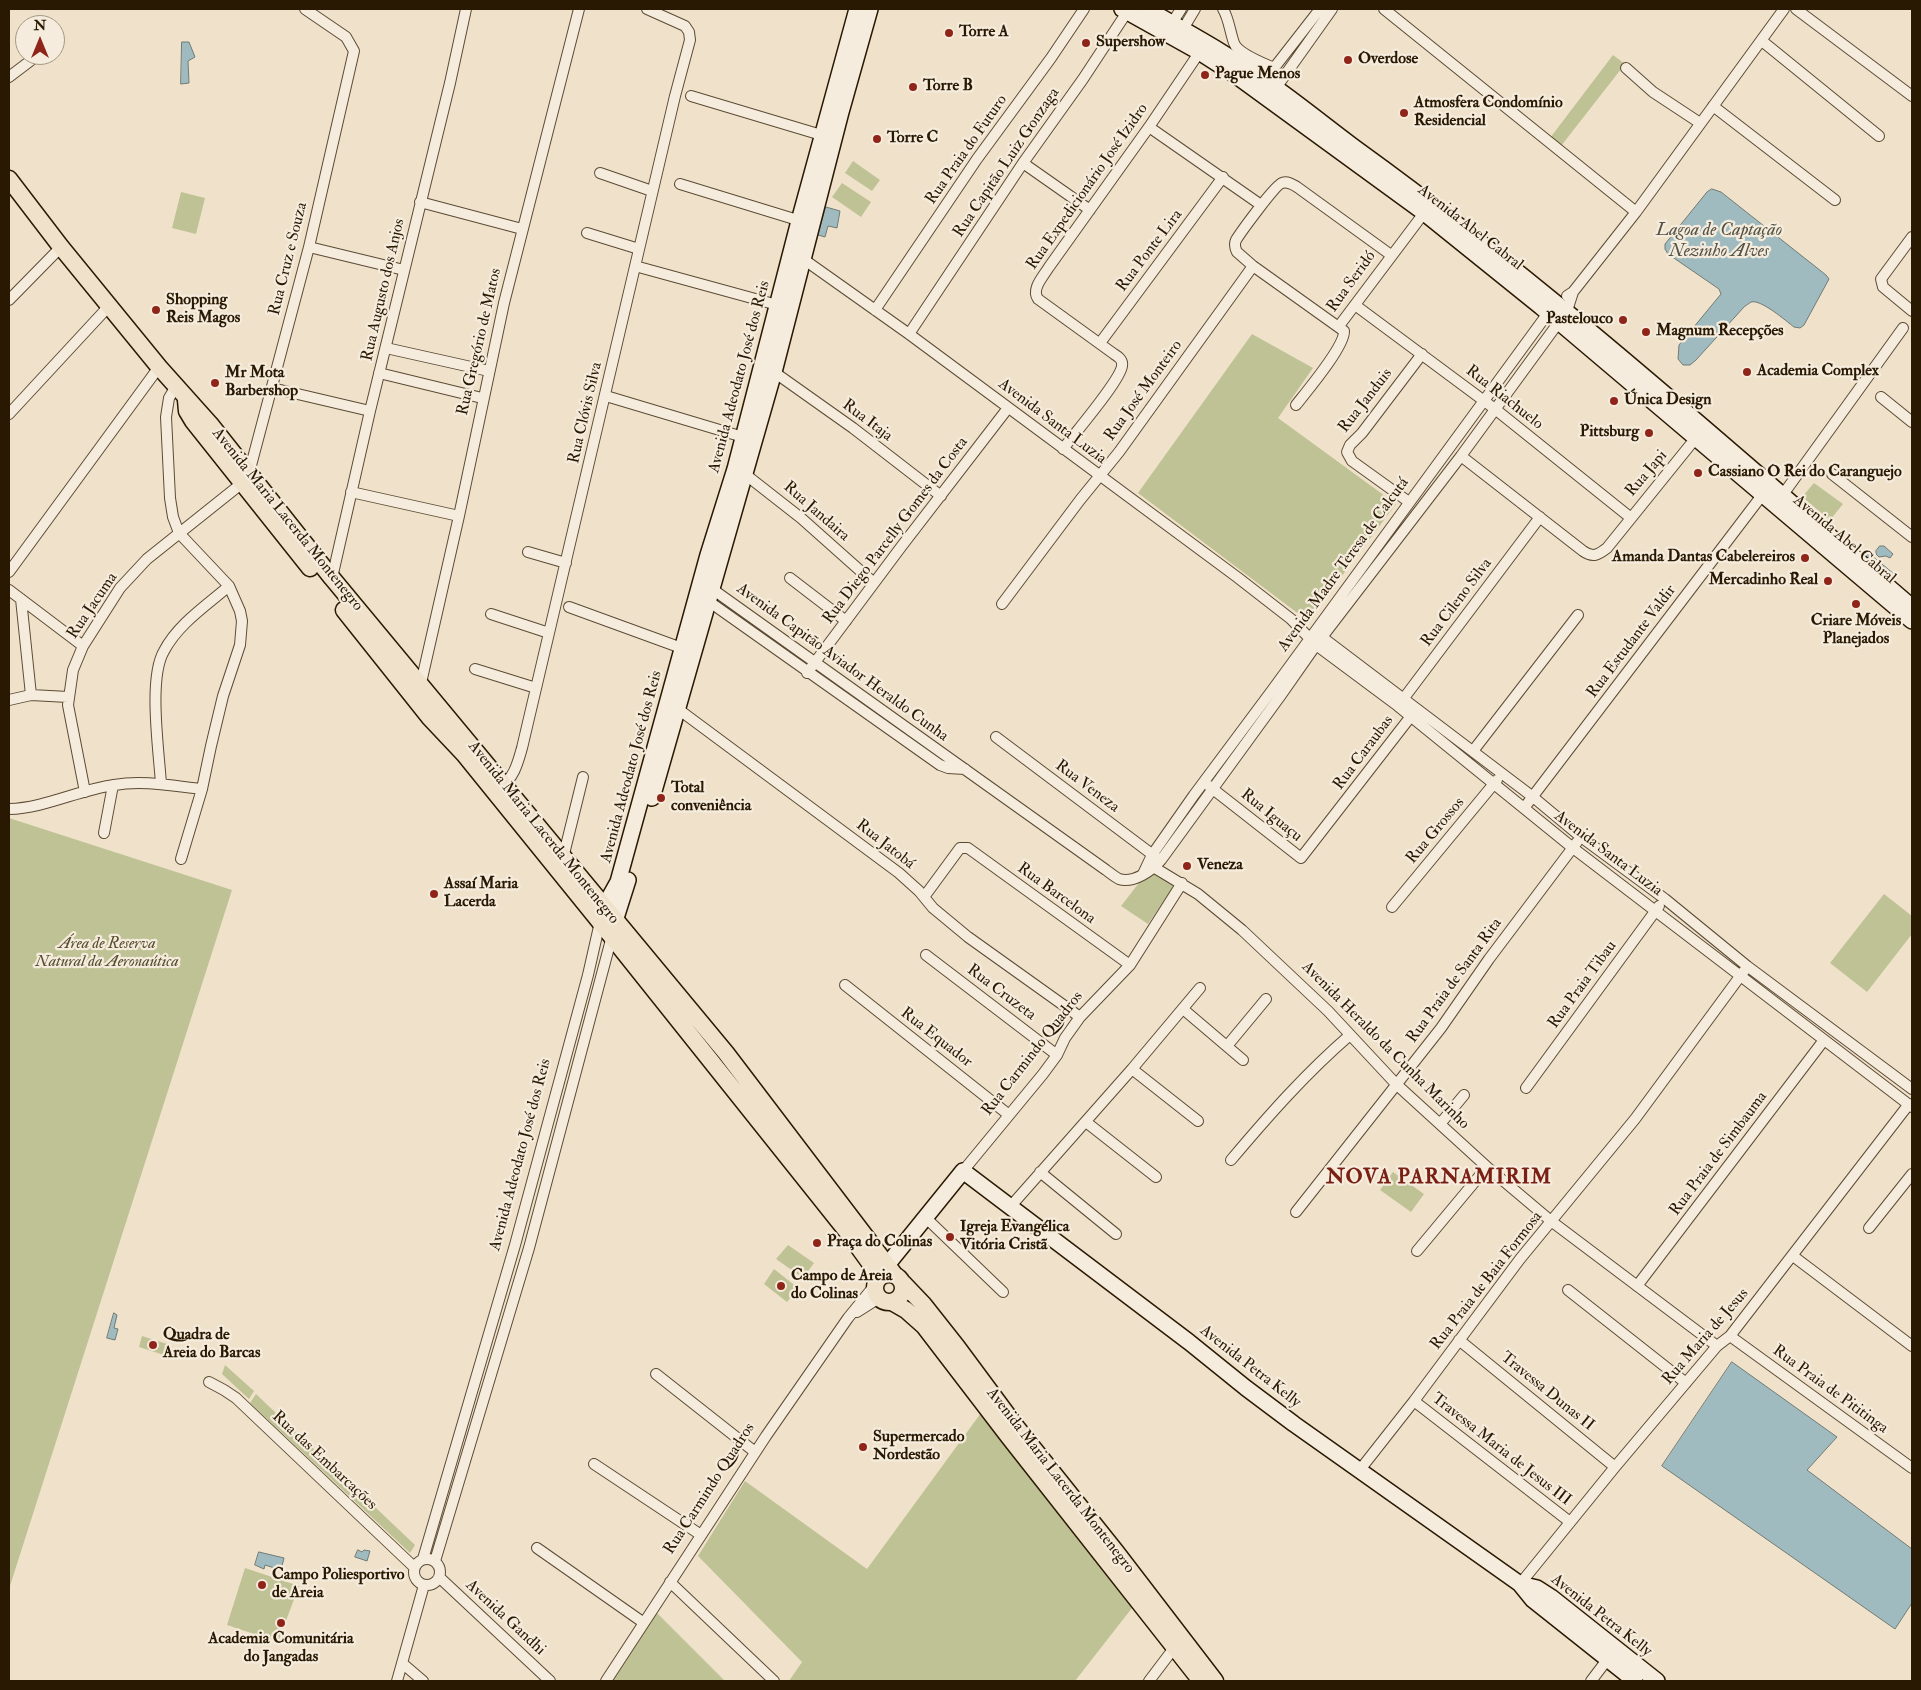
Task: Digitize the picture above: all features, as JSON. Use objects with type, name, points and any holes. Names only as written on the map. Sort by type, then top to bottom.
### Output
[{"type":"main road","name":"Avenida Adeodato José dos Reis","points":[[857,9],[857,32]]},
{"type":"main road","name":"Avenida Adeodato José dos Reis","points":[[740,471],[744,436],[784,307],[857,32],[870,9]]},
{"type":"main road","name":"Avenida Abel Cabral","points":[[1147,9],[1178,26],[1235,75],[1272,93],[1427,208],[1558,312],[1779,500],[1912,621]]},
{"type":"main road","name":"Avenida Abel Cabral","points":[[1126,10],[1203,47]]},
{"type":"main road","name":"Avenida Maria Lacerda Montenegro","points":[[9,180],[61,247],[181,392],[187,411],[193,421],[332,578],[421,683],[498,788],[608,922],[906,1310],[924,1326],[1201,1681]]},
{"type":"main road","name":"Avenida Adeodato José dos Reis","points":[[608,922],[740,471],[774,372],[784,307]]},
{"type":"main road","name":"Avenida Abel Cabral","points":[[1700,434],[1763,494],[1779,500],[1837,540],[1912,605]]},
{"type":"main road","name":"Avenida Maria Lacerda Montenegro","points":[[245,479],[430,718],[563,858],[608,922]]},
{"type":"main road","name":"Rua Carmindo Quadros","points":[[887,1284],[926,1218],[963,1171]]},
{"type":"main road","name":"Avenida Petra Kelly","points":[[963,1171],[1189,1342],[1246,1388],[1358,1471],[1520,1584],[1533,1600],[1611,1654],[1657,1681]]},
{"type":"main road","name":"Avenida Maria Lacerda Montenegro","points":[[887,1284],[923,1304],[1017,1428],[1110,1544],[1215,1681]]},
{"type":"main road","name":"Avenida Petra Kelly","points":[[1611,1654],[1635,1681]]},
{"type":"street","name":"Rua Cruz e Souza","points":[[245,479],[272,388],[309,247],[354,51],[346,37],[304,9]]},
{"type":"street","name":"Rua Augusto dos Anjos","points":[[332,578],[466,9]]},
{"type":"street","name":"Rua Gregório de Matos","points":[[421,683],[459,516],[482,398],[522,230],[579,9]]},
{"type":"street","name":"Rua Clóvis Silva","points":[[498,788],[518,765],[606,396],[652,191],[690,40],[689,32],[684,26],[647,9]]},
{"type":"street","name":"Rua Praia do Futuro","points":[[875,310],[977,159],[1051,58],[1084,9]]},
{"type":"street","points":[[1178,26],[1182,9]]},
{"type":"street","points":[[1178,26],[1196,9]]},
{"type":"street","points":[[1223,9],[1234,46],[1254,60],[1274,68],[1320,9]]},
{"type":"street","points":[[1272,93],[1332,9]]},
{"type":"street","points":[[1384,9],[1636,212]]},
{"type":"street","name":"Avenida Madre Teresa de Calcutá","points":[[1763,43],[1784,9]]},
{"type":"street","name":"Avenida Madre Teresa de Calcutá","points":[[1154,861],[1213,789],[1409,502],[1482,400],[1558,312],[1636,212],[1700,123],[1715,107],[1790,9]]},
{"type":"street","name":"Rua Capitão Luiz Gonzaga","points":[[909,334],[1023,163],[1083,79],[1126,10]]},
{"type":"street","points":[[1800,10],[1912,96]]},
{"type":"street","points":[[1763,43],[1879,136]]},
{"type":"street","name":"Rua Expedicionário José Izidro","points":[[1063,449],[1112,385],[1122,368],[1122,361],[1038,299],[1035,293],[1048,268],[1203,47]]},
{"type":"street","points":[[9,77],[25,65]]},
{"type":"street","points":[[1626,68],[1653,92],[1700,123]]},
{"type":"street","points":[[691,96],[828,137]]},
{"type":"street","points":[[1715,107],[1835,200]]},
{"type":"street","points":[[1149,126],[1261,205]]},
{"type":"street","points":[[1023,163],[1090,210]]},
{"type":"street","points":[[600,173],[652,191]]},
{"type":"street","name":"Rua Ponte Lira","points":[[1100,344],[1223,177]]},
{"type":"street","points":[[1339,326],[1253,266],[1237,252],[1235,243],[1261,205],[1278,185],[1284,182],[1290,183],[1391,255]]},
{"type":"street","points":[[680,184],[806,222]]},
{"type":"street","points":[[420,202],[522,230]]},
{"type":"street","name":"Rua Seridó","points":[[1296,405],[1342,342],[1344,331],[1339,326],[1427,208]]},
{"type":"street","points":[[586,233],[639,249]]},
{"type":"street","points":[[1912,237],[1881,277],[1881,280],[1888,291],[1912,312]]},
{"type":"street","points":[[9,300],[61,247]]},
{"type":"street","points":[[309,247],[404,270]]},
{"type":"street","name":"Avenida Santa Luzia","points":[[797,255],[909,334],[1181,535],[1401,702],[1473,768],[1573,848],[1911,1105]]},
{"type":"street","points":[[635,266],[784,307]]},
{"type":"street","name":"Rua José Monteiro","points":[[1002,604],[1119,452],[1253,266]]},
{"type":"street","name":"Rua Riachuelo","points":[[1356,305],[1495,410],[1631,518]]},
{"type":"street","points":[[9,414],[109,306]]},
{"type":"street","name":"Avenida Madre Teresa de Calcutá","points":[[1154,861],[1204,781],[1273,689],[1461,456],[1495,410],[1558,312]]},
{"type":"street","name":"Avenida Abel Cabral","points":[[1779,500],[1903,328]]},
{"type":"street","points":[[386,348],[489,371]]},
{"type":"street","name":"Rua Janduis","points":[[1409,502],[1352,461],[1347,452],[1350,445],[1362,433],[1422,354]]},
{"type":"street","points":[[9,572],[159,367]]},
{"type":"street","name":"Rua Itaja","points":[[774,372],[853,428],[941,496]]},
{"type":"street","points":[[379,373],[482,398]]},
{"type":"street","points":[[272,388],[370,411]]},
{"type":"street","points":[[181,392],[169,398],[166,417],[170,498],[173,517],[179,533],[229,586],[240,611],[242,621],[240,645],[221,705],[202,790],[181,859]]},
{"type":"street","points":[[606,396],[744,436]]},
{"type":"street","points":[[1881,397],[1912,422]]},
{"type":"street","name":"Rua Diego Parcelly Gomes da Costa","points":[[808,672],[1008,408]]},
{"type":"street","name":"Rua Japi","points":[[1461,456],[1589,555],[1595,556],[1601,553],[1614,539],[1700,434]]},
{"type":"street","name":"Rua Jandaira","points":[[740,471],[801,518],[874,583]]},
{"type":"street","points":[[1832,474],[1912,537]]},
{"type":"street","name":"Rua Jacuma","points":[[85,792],[69,714],[68,697],[72,670],[83,646],[120,588],[147,559],[245,479]]},
{"type":"street","points":[[352,492],[459,516]]},
{"type":"street","name":"Rua Estudante Valdir","points":[[1524,808],[1763,494]]},
{"type":"street","name":"Rua Cileno Silva","points":[[1401,702],[1540,517]]},
{"type":"street","points":[[528,552],[566,563]]},
{"type":"street","points":[[790,578],[846,621]]},
{"type":"street","points":[[160,784],[156,684],[158,667],[163,651],[192,618],[229,586]]},
{"type":"street","points":[[9,590],[83,646]]},
{"type":"street","name":"Avenida Capitão Aviador Heraldo Cunha","points":[[704,591],[814,663],[1115,876],[1126,880],[1137,878],[1154,861]]},
{"type":"street","name":"Avenida Capitão Aviador Heraldo Cunha","points":[[704,591],[808,672],[940,765],[948,768],[965,769]]},
{"type":"street","points":[[21,599],[31,695]]},
{"type":"street","points":[[569,607],[687,650]]},
{"type":"street","points":[[491,614],[549,633]]},
{"type":"street","points":[[1473,751],[1578,615]]},
{"type":"street","points":[[475,669],[536,688]]},
{"type":"street","points":[[9,700],[31,695],[68,697]]},
{"type":"street","name":"Rua Jatobá","points":[[672,705],[899,873],[924,897],[932,908],[968,937],[1080,1017]]},
{"type":"street","name":"Avenida Santa Luzia","points":[[1414,713],[1473,751],[1747,966],[1912,1089]]},
{"type":"street","name":"Rua Caraubas","points":[[1335,816],[1414,713]]},
{"type":"street","name":"Rua Veneza","points":[[996,737],[1154,861]]},
{"type":"street","points":[[1473,768],[1482,758]]},
{"type":"street","name":"Rua Grossos","points":[[1392,907],[1502,773]]},
{"type":"street","points":[[563,858],[583,777]]},
{"type":"street","name":"Rua Iguaçu","points":[[1204,781],[1301,858],[1335,816]]},
{"type":"street","points":[[9,809],[35,805],[113,785],[160,784],[202,790]]},
{"type":"street","points":[[104,832],[113,785]]},
{"type":"street","name":"Rua Praia de Santa Rita","points":[[1296,1212],[1441,1028],[1581,837]]},
{"type":"street","name":"Rua Barcelona","points":[[924,897],[960,848],[965,847],[1130,965]]},
{"type":"street","name":"Avenida Heraldo da Cunha Marinho","points":[[1154,861],[1212,905],[1290,973],[1396,1084],[1487,1167],[1551,1221],[1717,1346]]},
{"type":"street","name":"Rua Carmindo Quadros","points":[[963,1171],[1057,1055],[1064,1038],[1080,1017],[1130,965],[1182,884]]},
{"type":"street","name":"Rua Praia Tibau","points":[[1526,1088],[1572,1028],[1664,899]]},
{"type":"street","name":"Avenida Adeodato José dos Reis","points":[[423,1559],[515,1245],[574,1028],[608,922]]},
{"type":"street","name":"Avenida Adeodato José dos Reis","points":[[435,1561],[529,1248],[586,1032],[608,922]]},
{"type":"street","name":"Rua Cruzeta","points":[[926,955],[1057,1055]]},
{"type":"street","name":"Rua Praia de Baia Formosa","points":[[1358,1471],[1414,1401],[1500,1285],[1635,1120],[1747,966]]},
{"type":"street","name":"Rua Equador","points":[[845,985],[1009,1115]]},
{"type":"street","points":[[1010,1207],[1132,1070],[1200,988]]},
{"type":"street","points":[[1227,1046],[1266,999]]},
{"type":"street","points":[[1184,1009],[1243,1060]]},
{"type":"street","points":[[574,1028],[586,1032]]},
{"type":"street","points":[[1231,1160],[1290,1091],[1350,1035]]},
{"type":"street","name":"Rua Praia de Simbauma","points":[[1637,1286],[1824,1040]]},
{"type":"street","points":[[1132,1070],[1198,1121]]},
{"type":"street","points":[[1440,1124],[1464,1095]]},
{"type":"street","name":"Rua Maria de Jesus","points":[[1520,1584],[1717,1346],[1730,1336],[1911,1105]]},
{"type":"street","points":[[1086,1122],[1156,1177]]},
{"type":"street","points":[[1417,1251],[1487,1167]]},
{"type":"street","points":[[1040,1172],[1116,1234]]},
{"type":"street","points":[[1869,1228],[1912,1174]]},
{"type":"street","points":[[926,1218],[1003,1292]]},
{"type":"street","points":[[1792,1256],[1912,1346]]},
{"type":"street","name":"Rua Carmindo Quadros","points":[[606,1681],[755,1452],[848,1318],[887,1284]]},
{"type":"street","points":[[1568,1290],[1686,1383]]},
{"type":"street","points":[[495,1313],[508,1318]]},
{"type":"street","name":"Rua Praia de Pititinga","points":[[1730,1336],[1912,1468]]},
{"type":"street","name":"Travessa Dunas II","points":[[1459,1340],[1615,1467]]},
{"type":"street","points":[[656,1374],[755,1452]]},
{"type":"street","name":"Rua das Embarcações","points":[[209,1382],[236,1398],[414,1567]]},
{"type":"street","name":"Travessa Maria de Jesus III","points":[[1414,1401],[1570,1522]]},
{"type":"street","points":[[594,1464],[701,1535]]},
{"type":"street","points":[[537,1548],[644,1622]]},
{"type":"street","points":[[423,1559],[435,1561],[440,1572],[434,1584],[424,1585],[414,1578],[414,1567],[417,1562],[423,1559]]},
{"type":"street","name":"Avenida Gandhi","points":[[439,1577],[550,1681]]},
{"type":"street","points":[[670,1582],[774,1681]]},
{"type":"street","points":[[397,1681],[424,1585]]},
{"type":"street","points":[[1149,1681],[1174,1648]]},
{"type":"street","points":[[1591,1681],[1611,1654]]},
{"type":"street","points":[[402,1662],[423,1681]]},
{"type":"green space","points":[[1613,55],[1625,64],[1561,146],[1550,138]]},
{"type":"green space","points":[[853,161],[880,180],[872,191],[845,173]]},
{"type":"green space","points":[[842,183],[871,202],[861,217],[832,197]]},
{"type":"green space","points":[[181,192],[205,198],[196,234],[172,228]]},
{"type":"green space","points":[[1252,334],[1313,368],[1278,418],[1396,504],[1308,621],[1138,493]]},
{"type":"green space","points":[[1814,483],[1843,504],[1830,520],[1802,497]]},
{"type":"green space","name":"Área de Reserva Natural da Aeronaútica","points":[[9,818],[232,890],[9,1589]]},
{"type":"green space","points":[[1149,870],[1174,886],[1148,924],[1121,906]]},
{"type":"green space","points":[[1884,894],[1912,916],[1912,934],[1867,992],[1830,963]]},
{"type":"green space","points":[[1393,1172],[1424,1194],[1411,1212],[1380,1190]]},
{"type":"green space","points":[[788,1245],[814,1263],[803,1278],[776,1259]]},
{"type":"green space","name":"Campo de Areia do Colinas","points":[[774,1269],[798,1288],[787,1302],[764,1284]]},
{"type":"green space","name":"Quadra de Areia do Barcas","points":[[142,1336],[167,1344],[164,1355],[139,1347]]},
{"type":"green space","points":[[225,1365],[254,1391],[249,1399],[222,1374]]},
{"type":"green space","points":[[256,1394],[415,1545],[410,1553],[250,1403]]},
{"type":"green space","points":[[981,1413],[1132,1608],[1075,1681],[789,1681],[802,1662],[698,1556],[745,1481],[867,1569]]},
{"type":"green space","points":[[245,1568],[299,1586],[278,1642],[227,1625]]},
{"type":"green space","points":[[657,1613],[725,1681],[613,1681]]},
{"type":"water","points":[[182,42],[189,42],[195,57],[188,61],[189,83],[181,84]]},
{"type":"water","name":"Lagoa de Captação Nezinho Alves","points":[[1712,189],[1721,192],[1829,279],[1804,325],[1800,328],[1794,327],[1767,307],[1751,302],[1744,307],[1696,360],[1690,365],[1683,365],[1678,359],[1679,345],[1721,294],[1719,289],[1668,254],[1665,244],[1707,192]]},
{"type":"water","points":[[826,207],[840,211],[837,228],[828,226],[825,237],[818,235]]},
{"type":"water","points":[[1880,546],[1884,546],[1893,554],[1890,558],[1886,556],[1879,557],[1876,554]]},
{"type":"water","points":[[1865,550],[1894,574],[1891,578],[1862,554]]},
{"type":"water","points":[[114,1313],[117,1315],[114,1328],[118,1329],[115,1340],[107,1338]]},
{"type":"water","points":[[1732,1362],[1837,1437],[1807,1470],[1912,1549],[1912,1603],[1895,1629],[1662,1466]]},
{"type":"water","points":[[358,1550],[362,1552],[364,1550],[370,1551],[367,1561],[355,1557]]},
{"type":"water","points":[[259,1552],[284,1558],[281,1570],[265,1565],[264,1569],[255,1565]]},
{"type":"place","name":"Torre A","points":[[949,33]]},
{"type":"place","name":"Supershow","points":[[1086,43]]},
{"type":"place","name":"Overdose","points":[[1348,60]]},
{"type":"place","name":"Pague Menos","points":[[1205,75]]},
{"type":"place","name":"Torre B","points":[[913,87]]},
{"type":"place","name":"Atmosfera Condomínio Residencial","points":[[1404,113]]},
{"type":"place","name":"Torre C","points":[[877,139]]},
{"type":"place","name":"Shopping Reis Magos","points":[[156,310]]},
{"type":"place","name":"Pastelouco","points":[[1623,320]]},
{"type":"place","name":"Magnum Recepções","points":[[1646,332]]},
{"type":"place","name":"Academia Complex","points":[[1747,372]]},
{"type":"place","name":"Mr Mota Barbershop","points":[[215,383]]},
{"type":"place","name":"Única Design","points":[[1614,401]]},
{"type":"place","name":"Pittsburg","points":[[1649,433]]},
{"type":"place","name":"Cassiano O Rei do Caranguejo","points":[[1698,473]]},
{"type":"place","name":"Amanda Dantas Cabelereiros","points":[[1805,558]]},
{"type":"place","name":"Mercadinho Real","points":[[1828,581]]},
{"type":"place","name":"Criare Móveis Planejados","points":[[1856,604]]},
{"type":"place","name":"Total conveniência","points":[[661,798]]},
{"type":"place","name":"Veneza","points":[[1187,866]]},
{"type":"place","name":"Assaí Maria Lacerda","points":[[434,894]]},
{"type":"place","name":"Igreja Evangélica Vitória Cristã","points":[[950,1237]]},
{"type":"place","name":"Praça do Colinas","points":[[817,1243]]},
{"type":"place","name":"Campo de Areia do Colinas","points":[[781,1286]]},
{"type":"place","name":"Quadra de Areia do Barcas","points":[[153,1345]]},
{"type":"place","name":"Supermercado Nordestão","points":[[863,1447]]},
{"type":"place","name":"Campo Poliesportivo de Areia","points":[[262,1585]]},
{"type":"place","name":"Academia Comunitária do Jangadas","points":[[281,1623]]},
{"type":"district","name":"NOVA PARNAMIRIM","points":[[1439,1178]]}]
